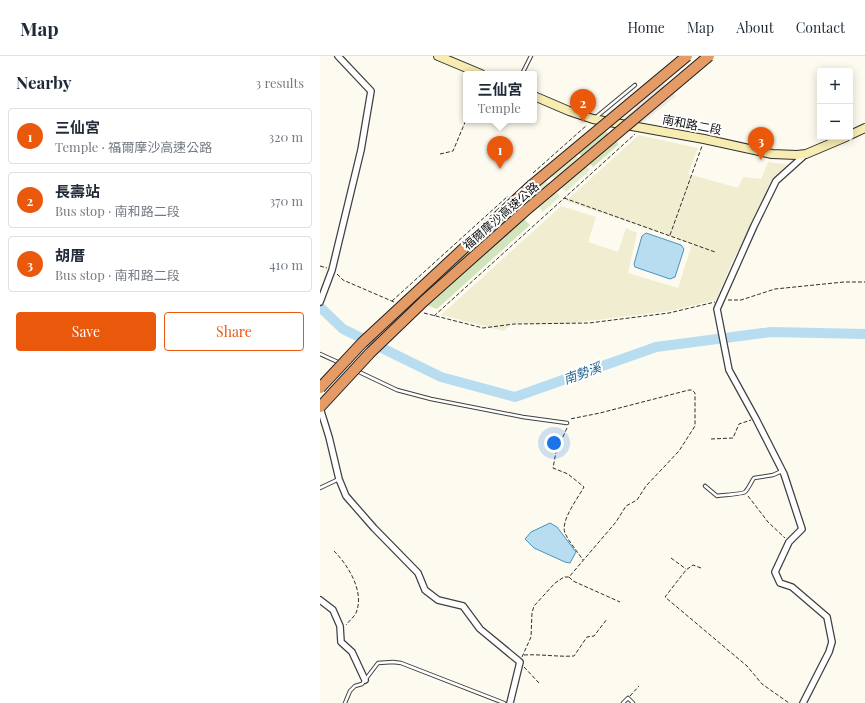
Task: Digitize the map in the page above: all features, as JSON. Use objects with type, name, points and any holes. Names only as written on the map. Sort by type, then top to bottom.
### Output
[{"type":"highway","name":"福爾摩沙高速公路","points":[[320,388],[362,343],[526,191],[687,56]]},
{"type":"highway","name":"福爾摩沙高速公路","points":[[320,407],[370,353],[424,301],[524,211],[709,56]]},
{"type":"main road","points":[[438,56],[474,71]]},
{"type":"main road","name":"南和路二段","points":[[537,97],[569,111],[593,119],[704,139],[772,154],[796,156],[806,154],[839,140]]},
{"type":"main road","points":[[853,134],[865,128]]},
{"type":"street","points":[[320,302],[331,272],[361,150],[370,91],[338,56]]},
{"type":"street","points":[[804,703],[829,652],[832,642],[827,617],[792,587],[780,583],[775,572],[790,542],[802,529],[782,471],[729,370],[717,309],[776,181],[806,154]]},
{"type":"street","points":[[320,407],[339,479],[346,496],[374,528],[418,572],[425,590],[438,600],[463,606],[480,630],[520,662],[510,703]]},
{"type":"street","points":[[320,600],[333,610],[340,626],[341,642],[352,652],[365,680]]},
{"type":"lane","points":[[524,71],[531,56]]},
{"type":"lane","points":[[593,119],[635,85]]},
{"type":"lane","points":[[320,354],[397,390],[477,409],[567,423]]},
{"type":"lane","points":[[705,486],[717,496],[745,492],[754,478],[773,475],[782,471]]},
{"type":"lane","points":[[320,488],[339,479]]},
{"type":"lane","points":[[345,703],[350,691],[355,686],[362,684],[378,664],[393,662],[412,667],[504,703]]},
{"type":"lane","points":[[623,703],[628,698],[633,703]]},
{"type":"path","points":[[533,173],[593,119]]},
{"type":"path","points":[[440,154],[453,151],[465,123]]},
{"type":"path","points":[[433,316],[642,128]]},
{"type":"path","points":[[670,236],[704,139]]},
{"type":"path","points":[[391,301],[510,194]]},
{"type":"path","points":[[564,198],[715,252]]},
{"type":"path","points":[[320,266],[344,280],[398,304]]},
{"type":"path","points":[[419,311],[482,328],[514,324],[589,323],[669,312],[721,300],[741,300],[775,289],[844,282],[865,282]]},
{"type":"path","points":[[539,683],[520,662],[531,637],[532,613],[534,606],[556,583],[564,577],[569,577],[616,522],[626,506],[637,500],[646,486],[679,451],[695,426],[695,393],[692,390],[570,419],[567,423],[565,434],[556,452],[553,468],[568,474],[584,487],[567,516],[563,526],[565,533],[583,560]]},
{"type":"path","points":[[711,439],[733,438],[739,424],[756,419]]},
{"type":"path","points":[[745,492],[768,522],[790,542]]},
{"type":"path","points":[[334,551],[344,561],[355,580],[359,599],[356,613],[340,631]]},
{"type":"path","points":[[671,558],[686,570]]},
{"type":"path","points":[[701,568],[693,564],[686,570],[666,598],[747,666],[762,684],[789,703]]},
{"type":"path","points":[[569,577],[573,581],[620,602]]},
{"type":"path","points":[[523,655],[538,654],[565,657],[574,656],[587,638],[594,636],[607,619]]},
{"type":"path","points":[[628,698],[639,686]]},
{"type":"shaded area","points":[[655,75],[676,96],[642,123],[621,120],[636,108],[627,98]]},
{"type":"shaded area","points":[[639,135],[698,148],[688,174],[738,188],[743,177],[761,179],[768,162],[790,165],[785,174],[774,185],[732,262],[716,300],[670,311],[563,324],[511,323],[504,331],[441,315],[561,206],[596,217],[588,242],[618,252],[626,228],[637,233],[628,273],[678,288],[692,244],[566,201]]},
{"type":"green space","points":[[598,123],[619,144],[593,167],[571,146]]},
{"type":"green space","points":[[569,149],[590,170],[566,192],[546,170]]},
{"type":"green space","points":[[539,174],[560,196],[543,212],[522,189]]},
{"type":"green space","points":[[507,203],[530,225],[437,309],[404,296]]},
{"type":"water","points":[[646,233],[681,245],[684,249],[675,277],[670,279],[635,267],[634,264],[642,236]]},
{"type":"water","points":[[550,523],[557,527],[576,552],[570,563],[534,548],[525,539],[531,532]]},
{"type":"waterway","name":"南勢溪","points":[[320,307],[343,329],[441,377],[515,397],[656,347],[771,332],[865,334]]},
{"type":"place","name":"長壽站","points":[[583,122]]},
{"type":"place","name":"胡厝","points":[[761,160]]},
{"type":"place","name":"三仙宮","points":[[500,169]]}]
